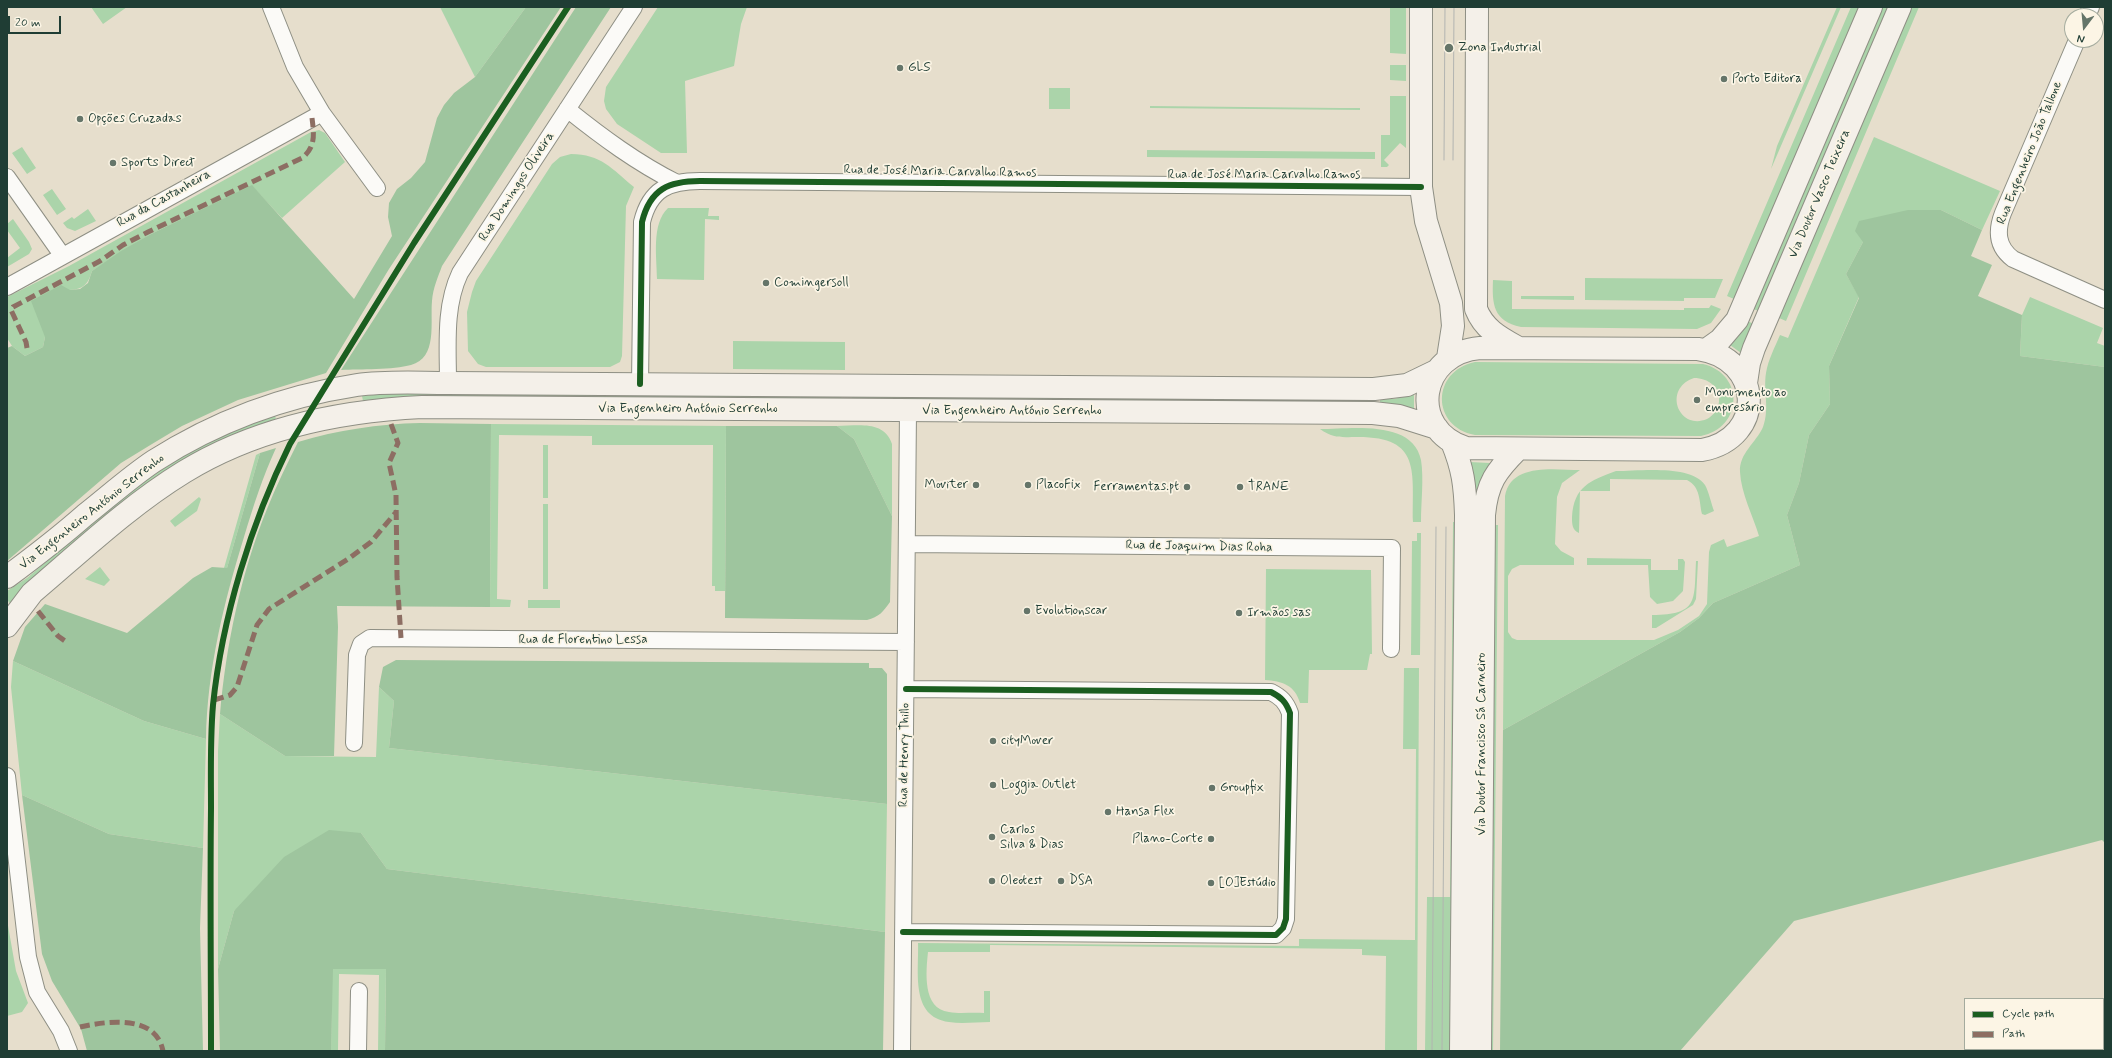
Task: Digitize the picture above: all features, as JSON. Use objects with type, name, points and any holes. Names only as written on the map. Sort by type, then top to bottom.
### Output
[{"type":"main road","name":"Via Doutor Francisco Sá Carneiro","points":[[1422,7],[1420,187],[1426,220],[1451,302],[1453,326],[1442,365],[1430,382],[1428,397],[1429,410],[1461,464],[1465,484],[1466,515],[1461,1051]]},
{"type":"main road","points":[[1477,7],[1476,309],[1483,324],[1490,332],[1518,348]]},
{"type":"main road","name":"Via Doutor Vasco Teixeira","points":[[1706,350],[1720,340],[1737,320],[1871,7]]},
{"type":"main road","name":"Via Doutor Vasco Teixeira","points":[[1518,449],[1702,450],[1715,447],[1728,441],[1744,421],[1748,396],[1746,383],[1749,363],[1754,348],[1900,7]]},
{"type":"main road","name":"Via Engenheiro António Serrenho","points":[[7,578],[154,462],[224,424],[297,398],[358,385],[389,383],[448,383],[1374,389],[1407,385],[1442,365],[1460,351],[1470,348],[1714,351],[1725,357],[1739,369],[1746,383]]},
{"type":"main road","name":"Via Engenheiro António Serrenho","points":[[7,626],[32,593],[155,491],[185,472],[226,450],[279,430],[341,414],[378,409],[422,407],[1373,413],[1399,416],[1444,435],[1466,448],[1518,449]]},
{"type":"main road","name":"Via Doutor Francisco Sá Carneiro","points":[[1480,1051],[1484,515],[1489,487],[1496,473],[1518,449]]},
{"type":"street","points":[[272,7],[295,67],[322,113],[377,188]]},
{"type":"street","name":"Rua Domingos Oliveira","points":[[448,383],[449,310],[455,286],[467,262],[634,7]]},
{"type":"street","name":"Rua Engenheiro João Tallone","points":[[2074,48],[2003,213],[1999,223],[1998,234],[2004,250],[2013,259],[2105,300]]},
{"type":"street","points":[[567,109],[623,151],[647,167],[677,183]]},
{"type":"street","name":"Rua da Castanheira","points":[[7,286],[322,113]]},
{"type":"street","points":[[7,177],[62,255]]},
{"type":"street","name":"Rua de José Maria Carvalho Ramos","points":[[640,384],[642,222],[645,209],[650,200],[663,188],[677,183],[700,181],[1420,187]]},
{"type":"street","name":"Rua de Henry Thillo","points":[[902,1051],[908,411]]},
{"type":"street","name":"Rua de Joaquim Dias Roha","points":[[907,544],[1392,548],[1391,649]]},
{"type":"street","name":"Rua de Florentino Lessa","points":[[354,743],[357,655],[361,644],[370,638],[906,642]]},
{"type":"street","points":[[903,932],[1276,935],[1283,928],[1286,919],[1290,713],[1280,696],[1271,692],[906,689]]},
{"type":"street","points":[[7,776],[28,957],[37,992],[61,1032],[69,1051]]},
{"type":"street","points":[[358,1051],[359,991]]},
{"type":"green space","points":[[91,7],[127,7],[103,24]]},
{"type":"green space","points":[[440,7],[526,7],[475,77]]},
{"type":"green space","points":[[526,7],[561,7],[389,269],[326,373],[238,400],[182,426],[121,463],[7,561],[7,348],[12,346],[25,356],[43,347],[45,337],[31,301],[61,285],[70,290],[80,289],[88,283],[92,271],[121,251],[151,234],[252,185],[354,299],[392,236],[388,217],[389,203],[397,189],[411,178],[425,162],[437,118],[444,105],[454,93],[475,77]]},
{"type":"green space","points":[[576,7],[611,7],[442,266],[433,296],[431,338],[425,355],[420,361],[404,367],[341,370]]},
{"type":"green space","points":[[658,7],[747,7],[741,24],[734,66],[685,81],[687,153],[661,153],[617,124],[606,109],[604,101],[606,87]]},
{"type":"green space","points":[[1390,7],[1406,7],[1406,54],[1390,53]]},
{"type":"green space","points":[[1837,7],[1841,7],[1771,169],[1777,146]]},
{"type":"green space","points":[[1851,7],[1860,7],[1734,299],[1727,296]]},
{"type":"green space","points":[[1882,7],[1889,7],[1759,311],[1753,309]]},
{"type":"green space","points":[[1912,7],[1919,7],[1786,321],[1779,318]]},
{"type":"green space","points":[[1390,65],[1406,65],[1406,81],[1390,80]]},
{"type":"green space","points":[[1049,88],[1070,88],[1070,109],[1049,109]]},
{"type":"green space","points":[[1390,96],[1406,96],[1406,148],[1400,143],[1384,160],[1389,165],[1387,167],[1381,167],[1381,135],[1390,135]]},
{"type":"green space","points":[[1150,106],[1360,108],[1360,110],[1150,108]]},
{"type":"green space","points":[[319,130],[325,133],[345,162],[282,218],[252,186],[151,234],[92,271],[85,285],[70,290],[45,337],[43,347],[25,356],[12,346],[7,338],[7,297],[69,266],[311,132]]},
{"type":"green space","points":[[1874,137],[2000,191],[1982,230],[1941,210],[1863,242],[1846,274],[1859,297],[1829,366],[1830,404],[1809,435],[1799,483],[1787,515],[1800,565],[1713,603],[1699,618],[1680,632],[1503,730],[1505,496],[1509,485],[1516,478],[1525,473],[1536,470],[1580,470],[1562,483],[1557,497],[1555,544],[1561,551],[1574,558],[1574,565],[1520,565],[1512,569],[1508,576],[1508,632],[1512,638],[1517,640],[1654,640],[1678,630],[1699,616],[1707,604],[1709,552],[1711,545],[1724,539],[1727,547],[1759,536],[1745,496],[1741,480],[1740,465],[1748,448],[1760,433],[1765,420],[1765,380],[1768,363],[1780,335],[1788,338]]},
{"type":"green space","points":[[22,147],[36,168],[27,174],[12,153]]},
{"type":"green space","points":[[1147,150],[1375,152],[1375,159],[1147,157]]},
{"type":"green space","points":[[571,154],[590,157],[606,164],[634,187],[626,206],[622,356],[620,362],[610,367],[486,367],[478,364],[468,351],[467,312],[476,281],[552,164],[560,157]]},
{"type":"green space","points":[[52,189],[66,209],[57,215],[43,195]]},
{"type":"green space","points":[[668,208],[709,208],[708,216],[719,216],[719,220],[705,219],[704,280],[657,279],[657,232],[659,223]]},
{"type":"green space","points":[[88,209],[96,221],[75,231],[67,228],[63,223],[72,217],[74,219]]},
{"type":"green space","points":[[1908,210],[1941,210],[1982,230],[1971,256],[1992,265],[1978,296],[2022,315],[2020,356],[2105,367],[2105,843],[2102,840],[1794,921],[1680,1051],[1500,1051],[1503,730],[1680,632],[1699,618],[1713,603],[1800,565],[1787,515],[1799,483],[1809,435],[1830,404],[1829,366],[1859,298],[1846,274],[1863,242],[1855,231],[1859,221]]},
{"type":"green space","points":[[13,219],[29,242],[32,249],[29,254],[7,267],[7,258],[20,248],[7,230],[7,224]]},
{"type":"green space","points":[[1585,278],[1723,279],[1715,298],[1684,298],[1684,301],[1585,300]]},
{"type":"green space","points":[[1493,280],[1512,281],[1512,309],[1684,310],[1684,308],[1709,308],[1711,305],[1721,309],[1711,323],[1697,329],[1521,327],[1505,320],[1496,310],[1493,297]]},
{"type":"green space","points":[[1521,296],[1574,296],[1574,300],[1521,299]]},
{"type":"green space","points":[[2030,297],[2103,328],[2097,343],[2105,346],[2105,367],[2020,356],[2022,315]]},
{"type":"green space","points":[[1747,321],[1754,324],[1741,353],[1730,345],[1738,337]]},
{"type":"green space","points":[[733,341],[845,342],[845,370],[733,369]]},
{"type":"green space","points":[[1475,362],[1703,364],[1717,370],[1726,378],[1732,389],[1734,401],[1731,412],[1725,423],[1715,431],[1701,436],[1475,435],[1461,430],[1450,421],[1444,411],[1442,399],[1444,387],[1450,376],[1461,367]],"holes":[[[1694,378],[1699,378],[1709,382],[1716,388],[1719,402],[1716,410],[1711,416],[1707,419],[1697,421],[1689,419],[1682,414],[1678,407],[1677,399],[1679,391],[1684,383]]]},
{"type":"green space","points":[[393,393],[841,396],[842,400],[446,397],[393,398],[363,401],[362,396]]},
{"type":"green space","points":[[1414,394],[1414,409],[1401,405],[1380,404],[1380,399],[1394,399]]},
{"type":"green space","points":[[852,396],[1367,399],[1367,404],[852,400]]},
{"type":"green space","points":[[275,415],[276,420],[10,604],[7,599],[7,591],[27,578],[128,493],[156,472],[221,435]]},
{"type":"green space","points":[[420,423],[491,424],[490,607],[337,606],[338,627],[334,756],[285,756],[220,714],[226,662],[242,584],[270,500],[298,442],[358,428]]},
{"type":"green space","points":[[491,424],[726,426],[725,591],[715,591],[715,586],[712,586],[713,445],[592,445],[592,436],[499,435],[497,599],[511,600],[510,607],[490,607]]},
{"type":"green space","points":[[726,426],[837,426],[854,439],[892,516],[890,602],[880,614],[867,620],[725,618]]},
{"type":"green space","points":[[837,426],[869,426],[883,431],[888,436],[892,444],[892,516],[854,439]]},
{"type":"green space","points":[[1320,429],[1379,429],[1393,432],[1406,438],[1416,447],[1422,467],[1421,522],[1413,522],[1412,473],[1409,461],[1403,451],[1393,443],[1379,439],[1338,437]]},
{"type":"green space","points":[[543,445],[548,445],[548,498],[543,498]]},
{"type":"green space","points":[[276,448],[251,514],[223,611],[213,662],[207,713],[206,739],[144,721],[13,661],[25,627],[45,604],[127,633],[193,578],[212,567],[227,568],[260,453]]},
{"type":"green space","points":[[260,453],[227,568],[224,568],[256,455]]},
{"type":"green space","points":[[1469,462],[1490,463],[1481,479],[1476,497]]},
{"type":"green space","points":[[1616,471],[1676,471],[1698,478],[1705,485],[1714,511],[1705,515],[1702,514],[1697,491],[1692,483],[1687,480],[1610,479],[1610,491],[1580,491],[1598,478]]},
{"type":"green space","points":[[1580,491],[1579,533],[1572,524],[1572,517],[1573,507]]},
{"type":"green space","points":[[199,497],[201,499],[197,511],[175,527],[170,521]]},
{"type":"green space","points":[[543,504],[548,504],[548,589],[543,589]]},
{"type":"green space","points":[[1453,522],[1456,522],[1452,1051],[1425,1051],[1427,897],[1450,897]]},
{"type":"green space","points":[[1494,525],[1498,525],[1493,1051],[1489,1051]]},
{"type":"green space","points":[[1417,533],[1421,533],[1420,655],[1411,655],[1412,541],[1417,541]]},
{"type":"green space","points":[[1587,558],[1651,559],[1651,570],[1678,570],[1678,559],[1683,559],[1685,562],[1683,591],[1673,601],[1657,604],[1650,597],[1648,565],[1587,565]]},
{"type":"green space","points":[[1696,561],[1698,561],[1696,599],[1693,605],[1656,628],[1652,628],[1652,615],[1678,612],[1686,608],[1691,603],[1694,595]]},
{"type":"green space","points":[[100,567],[110,580],[104,586],[85,579]]},
{"type":"green space","points":[[1266,569],[1371,570],[1372,654],[1370,654],[1367,670],[1309,670],[1308,703],[1300,703],[1295,692],[1287,685],[1277,681],[1265,680]]},
{"type":"green space","points":[[528,600],[560,600],[560,608],[528,608]]},
{"type":"green space","points":[[396,660],[869,663],[869,668],[882,668],[887,674],[887,804],[389,748],[394,701],[379,687],[383,667]]},
{"type":"green space","points":[[13,661],[144,721],[206,739],[203,848],[109,834],[22,795],[11,687]]},
{"type":"green space","points":[[1404,668],[1419,668],[1417,1051],[1385,1051],[1386,956],[1362,955],[1362,949],[990,945],[990,952],[928,952],[928,988],[930,997],[934,1004],[940,1009],[949,1012],[984,1013],[984,991],[990,991],[990,1022],[949,1022],[937,1018],[928,1012],[922,1002],[919,992],[918,943],[1299,946],[1299,939],[1415,940],[1416,749],[1403,749]]},
{"type":"green space","points":[[379,687],[394,701],[389,748],[887,804],[885,932],[387,869],[361,833],[234,911],[218,969],[218,751],[220,714],[285,756],[376,757]]},
{"type":"green space","points":[[22,795],[109,834],[203,848],[200,928],[203,1051],[87,1051],[81,1029],[52,981],[42,954]]},
{"type":"green space","points":[[329,830],[361,833],[387,869],[885,932],[883,1051],[385,1051],[386,969],[333,969],[331,1051],[220,1051],[218,969],[234,911],[284,857]]},
{"type":"green space","points":[[7,920],[16,971],[28,1003],[22,1012],[7,1016]]},
{"type":"green space","points":[[332,969],[386,969],[385,1051],[378,1051],[379,975],[339,974],[338,1051],[331,1051]]},
{"type":"tram line","points":[[1444,160],[1445,7]]},
{"type":"tram line","points":[[1453,160],[1454,7]]},
{"type":"tram line","points":[[1432,1051],[1436,527]]},
{"type":"tram line","points":[[1442,1051],[1446,527]]},
{"type":"marked path","points":[[27,348],[26,342],[11,310],[13,307],[100,261],[123,245],[148,232],[302,158],[307,154],[312,145],[312,118]]},
{"type":"marked path","points":[[391,424],[398,443],[389,463],[396,495],[397,577],[401,638]]},
{"type":"marked path","points":[[214,700],[230,695],[237,687],[257,625],[269,609],[348,559],[371,542],[397,511]]},
{"type":"marked path","points":[[38,611],[58,636],[65,641]]},
{"type":"marked path","points":[[80,1027],[116,1022],[141,1026],[151,1031],[159,1039],[163,1051]]},
{"type":"cycle path","points":[[211,1051],[211,731],[213,705],[223,639],[240,572],[251,538],[276,474],[290,444],[414,243],[568,7]]},
{"type":"cycle path","points":[[640,384],[642,222],[650,202],[662,189],[670,185],[689,181],[700,181],[1421,187]]},
{"type":"cycle path","points":[[903,932],[1276,935],[1283,928],[1286,919],[1290,713],[1283,700],[1271,692],[906,689]]},
{"type":"place","name":"Zona Industrial","points":[[1449,48]]},
{"type":"place","name":"GLS","points":[[900,68]]},
{"type":"place","name":"Porto Editora","points":[[1724,79]]},
{"type":"place","name":"Opções Cruzadas","points":[[80,119]]},
{"type":"place","name":"Sports Direct","points":[[113,163]]},
{"type":"place","name":"Comingersoll","points":[[766,283]]},
{"type":"place","name":"Monumento ao empresário","points":[[1697,400]]},
{"type":"place","name":"Moviter","points":[[976,485]]},
{"type":"place","name":"PlacoFix","points":[[1028,485]]},
{"type":"place","name":"Ferramentas.pt","points":[[1187,487]]},
{"type":"place","name":"TRANE","points":[[1240,487]]},
{"type":"place","name":"Evolutionscar","points":[[1027,611]]},
{"type":"place","name":"Irmãos sas","points":[[1239,613]]},
{"type":"place","name":"cityMover","points":[[993,741]]},
{"type":"place","name":"Loggia Outlet","points":[[993,785]]},
{"type":"place","name":"Groupfix","points":[[1212,788]]},
{"type":"place","name":"Hansa Flex","points":[[1108,812]]},
{"type":"place","name":"Carlos Silva & Dias","points":[[992,837]]},
{"type":"place","name":"Plano-Corte","points":[[1211,839]]},
{"type":"place","name":"Oleotest","points":[[992,881]]},
{"type":"place","name":"DSA","points":[[1061,881]]},
{"type":"place","name":"[O]Estúdio","points":[[1211,883]]}]
